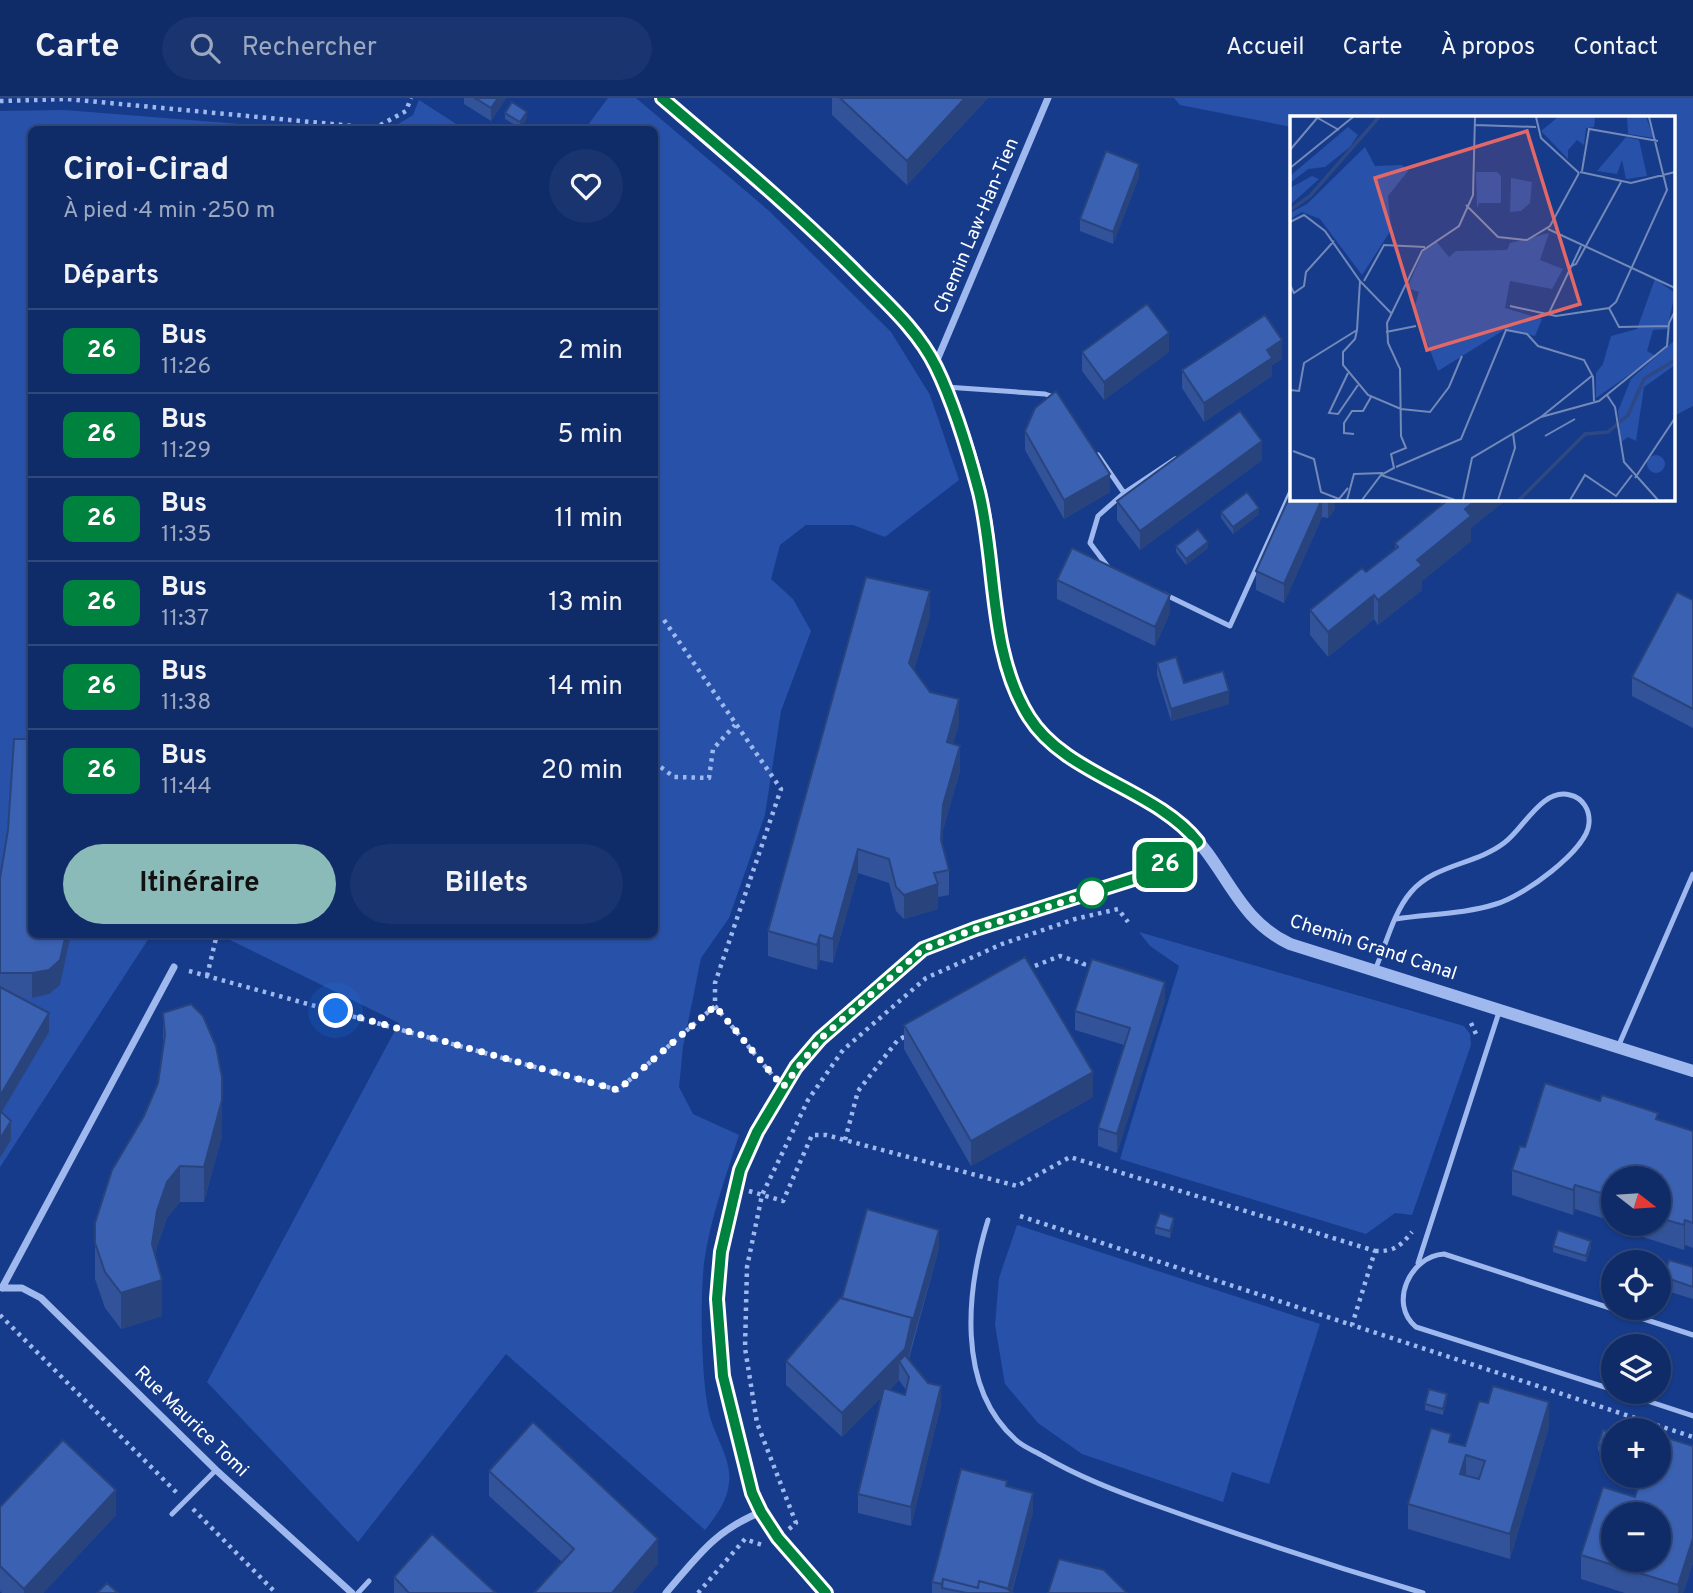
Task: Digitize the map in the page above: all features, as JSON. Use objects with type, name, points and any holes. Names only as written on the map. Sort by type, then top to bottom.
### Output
[{"type":"street","name":"Chemin Grand Canal","points":[[662,98],[803,218],[907,323],[935,365],[969,452],[988,528],[1003,651],[1016,690],[1030,719],[1054,744],[1188,830],[1251,918],[1268,934],[1290,944],[1693,1071]]},
{"type":"street","name":"Chemin Law-Han-Tien","points":[[935,365],[1048,98]]},
{"type":"street","points":[[826,1593],[778,1538],[761,1512],[752,1493],[729,1409],[718,1332],[717,1299],[721,1252],[735,1187],[757,1132],[783,1087],[820,1039],[923,949],[975,929],[1152,873],[1198,842]]},
{"type":"street","points":[[1,1289],[174,967]]},
{"type":"street","name":"Rue Maurice Tomi","points":[[1,1289],[22,1289],[41,1298],[216,1470],[352,1593]]},
{"type":"street","points":[[666,1593],[716,1536],[737,1522],[761,1512]]},
{"type":"lane","points":[[944,387],[1045,394],[1064,406]]},
{"type":"lane","points":[[1094,450],[1124,493]]},
{"type":"lane","points":[[1121,573],[1097,556],[1090,543],[1098,516],[1124,493],[1178,458]]},
{"type":"lane","points":[[1157,591],[1230,626],[1290,493]]},
{"type":"lane","points":[[1375,970],[1396,919],[1409,895],[1425,877],[1503,845],[1539,806],[1552,797],[1568,794],[1583,802],[1589,814],[1589,829],[1581,842],[1570,856],[1516,895],[1496,904],[1396,919]]},
{"type":"lane","points":[[1618,1047],[1693,874]]},
{"type":"lane","points":[[1500,1009],[1418,1263],[1407,1283],[1403,1299],[1404,1313],[1416,1328],[1601,1387]]},
{"type":"lane","points":[[988,1220],[969,1306],[970,1333],[988,1404],[1016,1440],[1078,1477],[1288,1553],[1423,1593]]},
{"type":"lane","points":[[1418,1263],[1430,1255],[1444,1254],[1693,1335]]},
{"type":"lane","points":[[1656,1404],[1693,1416]]},
{"type":"lane","points":[[172,1514],[216,1470]]},
{"type":"lane","points":[[358,1593],[369,1581]]},
{"type":"path","points":[[379,126],[406,111],[411,98]]},
{"type":"path","points":[[0,101],[66,99],[354,126]]},
{"type":"path","points":[[664,620],[780,789],[715,983],[715,1006],[783,1087]]},
{"type":"path","points":[[658,765],[674,777],[709,778],[713,749],[735,725]]},
{"type":"path","points":[[796,1523],[757,1423],[745,1348],[747,1267],[762,1195],[808,1100],[844,1050],[926,978],[1002,944],[1076,919],[1118,909],[1128,922]]},
{"type":"path","points":[[207,976],[216,938]]},
{"type":"path","points":[[1024,970],[1060,956],[1084,964],[1082,970]]},
{"type":"path","points":[[174,967],[618,1090],[715,1006]]},
{"type":"path","points":[[845,1140],[858,1091],[897,1041],[919,1028]]},
{"type":"path","points":[[735,1187],[783,1201],[812,1135],[845,1140],[1017,1186],[1070,1157],[1375,1251],[1352,1325]]},
{"type":"path","points":[[1020,1216],[1693,1437]]},
{"type":"path","points":[[0,1315],[179,1495]]},
{"type":"path","points":[[191,1507],[276,1593]]},
{"type":"path","points":[[698,1593],[745,1539],[765,1546]]},
{"type":"shaded area","points":[[608,98],[636,98],[768,210],[891,332],[930,395],[959,480],[885,537],[853,525],[806,525],[780,545],[771,579],[793,599],[811,631],[781,711],[765,815],[729,918],[701,958],[683,1047],[679,1087],[693,1114],[739,1135],[710,1230],[703,1279],[702,1341],[707,1402],[729,1475],[728,1490],[720,1508],[705,1530],[506,1354],[358,1542],[207,1382],[399,1023],[226,938],[658,938],[658,126],[587,126]]},
{"type":"shaded area","points":[[1174,98],[1693,98],[1693,406],[1676,415],[1676,116],[1290,116],[1290,127],[1180,105]]},
{"type":"shaded area","points":[[419,100],[459,126],[395,126],[413,115]]},
{"type":"shaded area","points":[[64,110],[266,126],[28,126],[28,938],[149,938],[0,1167],[0,111]]},
{"type":"shaded area","points":[[1139,932],[1464,1026],[1470,1034],[1471,1045],[1412,1215],[1395,1213],[1366,1234],[1120,1159],[1179,966],[1150,946]]},
{"type":"shaded area","points":[[1017,1225],[1320,1324],[1269,1484],[1232,1472],[1223,1502],[1082,1454],[1038,1423],[1005,1384],[995,1325],[999,1278]]},
{"type":"building","points":[[475,98],[498,98],[491,108]]},
{"type":"building","points":[[840,98],[965,98],[907,161]]},
{"type":"building","points":[[512,102],[527,112],[520,122],[505,113]]},
{"type":"building","points":[[1106,151],[1139,164],[1113,232],[1080,219]]},
{"type":"building","points":[[1147,304],[1169,333],[1104,382],[1082,352]]},
{"type":"building","points":[[1265,315],[1282,340],[1267,350],[1272,358],[1204,403],[1182,370]]},
{"type":"building","points":[[1056,391],[1110,474],[1064,500],[1025,431],[1035,408]]},
{"type":"building","points":[[1240,411],[1262,441],[1140,531],[1117,501]]},
{"type":"building","points":[[1247,492],[1259,508],[1233,527],[1221,512]]},
{"type":"building","points":[[1290,495],[1290,500],[1322,500],[1284,584],[1256,571]]},
{"type":"building","points":[[1448,500],[1476,500],[1465,509],[1471,516],[1417,560],[1422,565],[1378,600],[1374,595],[1328,632],[1310,610],[1362,568],[1366,572],[1398,547],[1395,543]]},
{"type":"building","points":[[1198,529],[1208,542],[1186,559],[1176,546]]},
{"type":"building","points":[[1072,548],[1170,595],[1155,627],[1057,580]]},
{"type":"building","points":[[866,577],[930,591],[909,663],[930,692],[959,699],[947,742],[960,746],[943,805],[941,840],[949,870],[934,873],[938,884],[904,895],[896,887],[889,859],[858,849],[833,939],[820,935],[817,945],[768,931]]},
{"type":"building","points":[[1677,592],[1693,600],[1693,709],[1632,677]]},
{"type":"building","points":[[1176,657],[1184,683],[1223,671],[1229,691],[1171,709],[1157,663]]},
{"type":"building","points":[[14,739],[28,739],[28,938],[65,938],[60,960],[49,970],[0,973],[0,878],[8,830]]},
{"type":"building","points":[[1025,957],[1093,1072],[971,1141],[904,1025]]},
{"type":"building","points":[[1092,959],[1165,982],[1117,1134],[1098,1128],[1130,1028],[1075,1011]]},
{"type":"building","points":[[0,987],[49,1013],[0,1096]]},
{"type":"building","points":[[191,1004],[203,1016],[216,1046],[222,1077],[222,1100],[204,1167],[180,1166],[167,1182],[157,1211],[152,1244],[162,1280],[121,1293],[105,1272],[95,1243],[95,1223],[112,1170],[144,1116],[158,1083],[165,1035],[163,1013]]},
{"type":"building","points":[[1545,1083],[1600,1101],[1602,1095],[1658,1113],[1656,1119],[1693,1131],[1693,1223],[1685,1220],[1684,1225],[1671,1221],[1671,1166],[1601,1166],[1601,1193],[1575,1185],[1573,1190],[1512,1170],[1520,1146],[1525,1147]]},
{"type":"building","points":[[0,1111],[11,1121],[0,1139]]},
{"type":"building","points":[[867,1209],[939,1230],[912,1324],[912,1318],[842,1298]]},
{"type":"building","points":[[1160,1213],[1174,1218],[1170,1231],[1155,1227]]},
{"type":"building","points":[[1558,1230],[1591,1241],[1586,1256],[1553,1246]]},
{"type":"building","points":[[1671,1261],[1693,1267],[1693,1287],[1671,1279]]},
{"type":"building","points":[[840,1298],[912,1318],[905,1349],[842,1413],[786,1361]]},
{"type":"building","points":[[905,1355],[928,1383],[941,1386],[911,1507],[858,1494],[884,1388],[905,1395],[909,1377],[899,1361]]},
{"type":"building","points":[[1493,1386],[1549,1402],[1510,1534],[1408,1504],[1431,1428],[1451,1434],[1449,1442],[1465,1446],[1479,1401],[1488,1403]],"holes":[[[1466,1455],[1485,1461],[1479,1479],[1460,1474]]]},
{"type":"building","points":[[1429,1389],[1447,1394],[1443,1409],[1425,1404]]},
{"type":"building","points":[[533,1422],[658,1539],[612,1593],[534,1593],[574,1549],[489,1471]]},
{"type":"building","points":[[1671,1439],[1693,1446],[1693,1538],[1678,1585],[1636,1572],[1671,1572],[1671,1502],[1601,1502],[1601,1561],[1581,1555],[1603,1488],[1635,1497],[1638,1488],[1671,1488]]},
{"type":"building","points":[[63,1440],[116,1490],[24,1589],[0,1566],[0,1507]]},
{"type":"building","points":[[961,1469],[1007,1481],[1006,1486],[1033,1493],[1008,1589],[979,1581],[978,1588],[943,1579],[942,1584],[932,1582]]},
{"type":"building","points":[[432,1534],[496,1593],[409,1593],[394,1577]]},
{"type":"building","points":[[1059,1559],[1104,1570],[1127,1593],[1048,1593]]},
{"type":"building","points":[[943,1579],[978,1588],[979,1581],[1006,1588],[1013,1593],[967,1593],[942,1588]]},
{"type":"building","points":[[107,1583],[118,1593],[97,1593]]},
{"type":"bus line","name":"26","points":[[662,98],[803,218],[907,323],[935,365],[969,452],[988,528],[1003,651],[1016,690],[1030,719],[1054,744],[1168,816],[1188,830],[1198,842],[1152,873],[975,929],[923,949],[820,1039],[796,1067],[757,1132],[740,1170],[721,1252],[717,1299],[723,1376],[729,1409],[752,1493],[761,1512],[778,1538],[826,1593]]},
{"type":"route","points":[[336,1011],[618,1090],[715,1006],[783,1087],[820,1039],[923,949],[975,929],[1092,893]]}]
